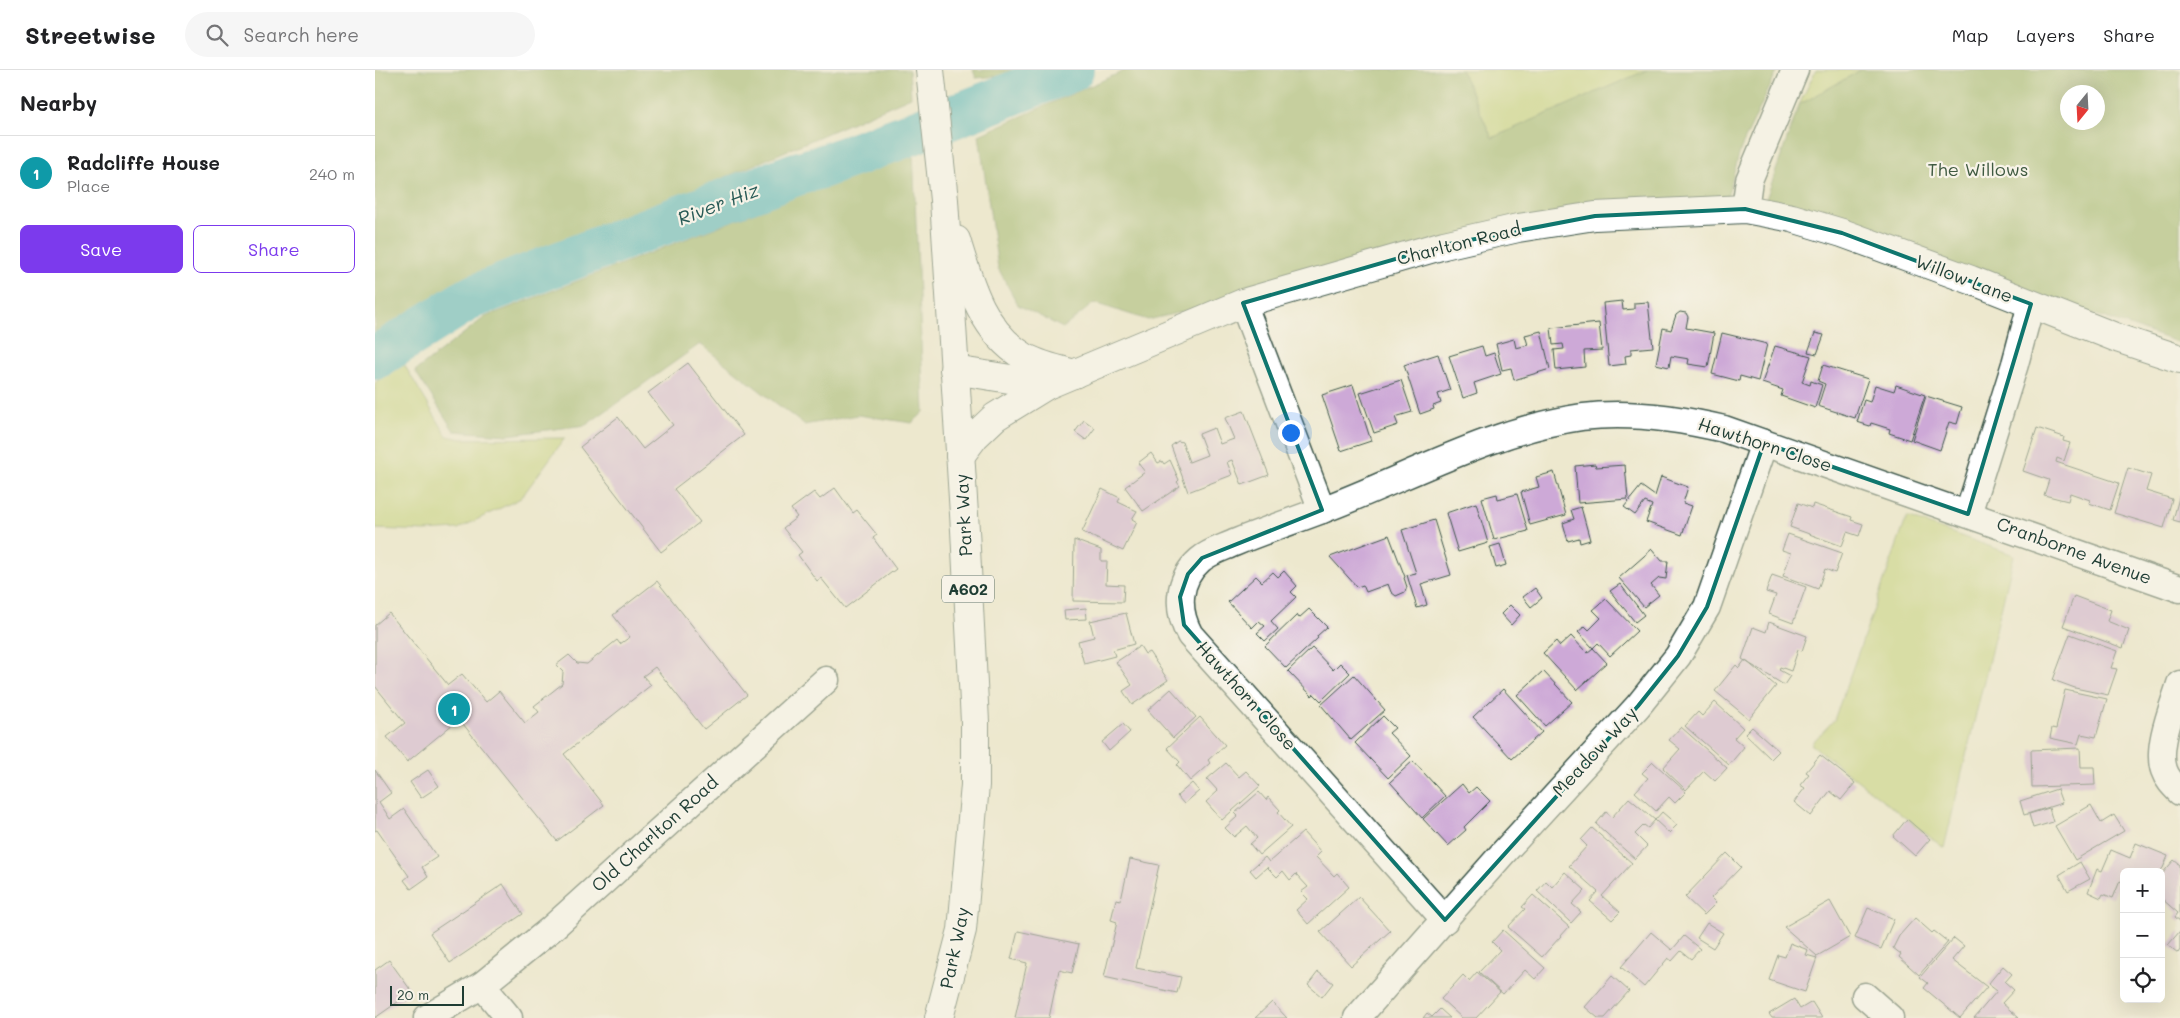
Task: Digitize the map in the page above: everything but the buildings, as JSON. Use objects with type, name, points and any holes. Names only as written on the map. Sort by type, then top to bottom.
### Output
[{"type":"street","points":[[1745,209],[1749,180],[1795,70]]},
{"type":"street","name":"Park Way","points":[[932,83],[944,200],[961,456],[975,722],[975,785],[962,930],[939,1018]]},
{"type":"street","points":[[944,200],[973,292],[984,315],[1003,339],[1024,357],[1074,374]]},
{"type":"street","name":"Charlton Road","points":[[961,456],[975,436],[995,417],[1047,385],[1243,303],[1443,245],[1518,228],[1595,216],[1745,209]]},
{"type":"street","name":"Willow Lane","points":[[1745,209],[1793,218],[1842,233],[1971,280],[2120,339],[2180,359]]},
{"type":"street","points":[[1243,303],[1323,510]]},
{"type":"street","points":[[1968,514],[2015,364],[2031,304]]},
{"type":"street","points":[[954,370],[1047,385]]},
{"type":"street","name":"Hawthorn Close","points":[[1445,920],[1190,635],[1184,625],[1180,610],[1180,597],[1188,574],[1201,558],[1485,443],[1547,424],[1583,417],[1623,414],[1692,421],[1725,429],[1968,514]]},
{"type":"street","name":"Meadow Way","points":[[1357,1018],[1535,818],[1638,706],[1678,656],[1707,607],[1764,443]]},
{"type":"street","name":"Cranborne Avenue","points":[[1968,514],[2180,589]]},
{"type":"street","name":"Old Charlton Road","points":[[427,1018],[482,985],[553,926],[826,680]]},
{"type":"street","points":[[2180,684],[2164,739],[2162,758],[2167,777],[2180,792]]},
{"type":"street","points":[[482,985],[509,1018]]},
{"type":"street","points":[[1865,996],[1890,1018]]},
{"type":"highlighted area","points":[[1745,209],[1842,233],[2031,304],[1968,514],[1764,443],[1707,607],[1678,656],[1638,706],[1445,920],[1184,625],[1180,597],[1188,574],[1202,558],[1322,510],[1243,303],[1444,245],[1595,216]]},
{"type":"green space","points":[[375,70],[909,70],[911,97],[714,182],[462,279],[375,348]]},
{"type":"green space","points":[[973,70],[1025,70],[1012,75],[976,78]]},
{"type":"green space","points":[[1126,70],[1461,70],[1492,138],[1647,70],[1778,70],[1741,148],[1726,201],[1594,203],[1245,297],[1148,320],[1094,303],[1063,328],[1018,305],[998,268],[979,135]]},
{"type":"green space","points":[[1461,70],[1647,70],[1492,138]]},
{"type":"green space","points":[[1816,70],[1861,70],[1799,105]]},
{"type":"green space","name":"The Willows","points":[[1861,70],[2180,70],[2180,343],[1972,273],[1766,199],[1799,105]]},
{"type":"green space","points":[[913,151],[924,412],[912,423],[858,415],[804,425],[700,344],[586,425],[508,435],[454,431],[415,371],[485,317]]},
{"type":"green space","points":[[402,361],[447,436],[462,439],[565,438],[521,498],[458,529],[425,531],[375,529],[375,383]]},
{"type":"green space","points":[[1907,517],[2014,555],[1944,848],[1811,744],[1834,720]]},
{"type":"waterway","name":"River Hiz","points":[[375,358],[470,298],[653,227],[902,137],[1072,70]]},
{"type":"place","name":"Radcliffe House","points":[[454,709]]}]
